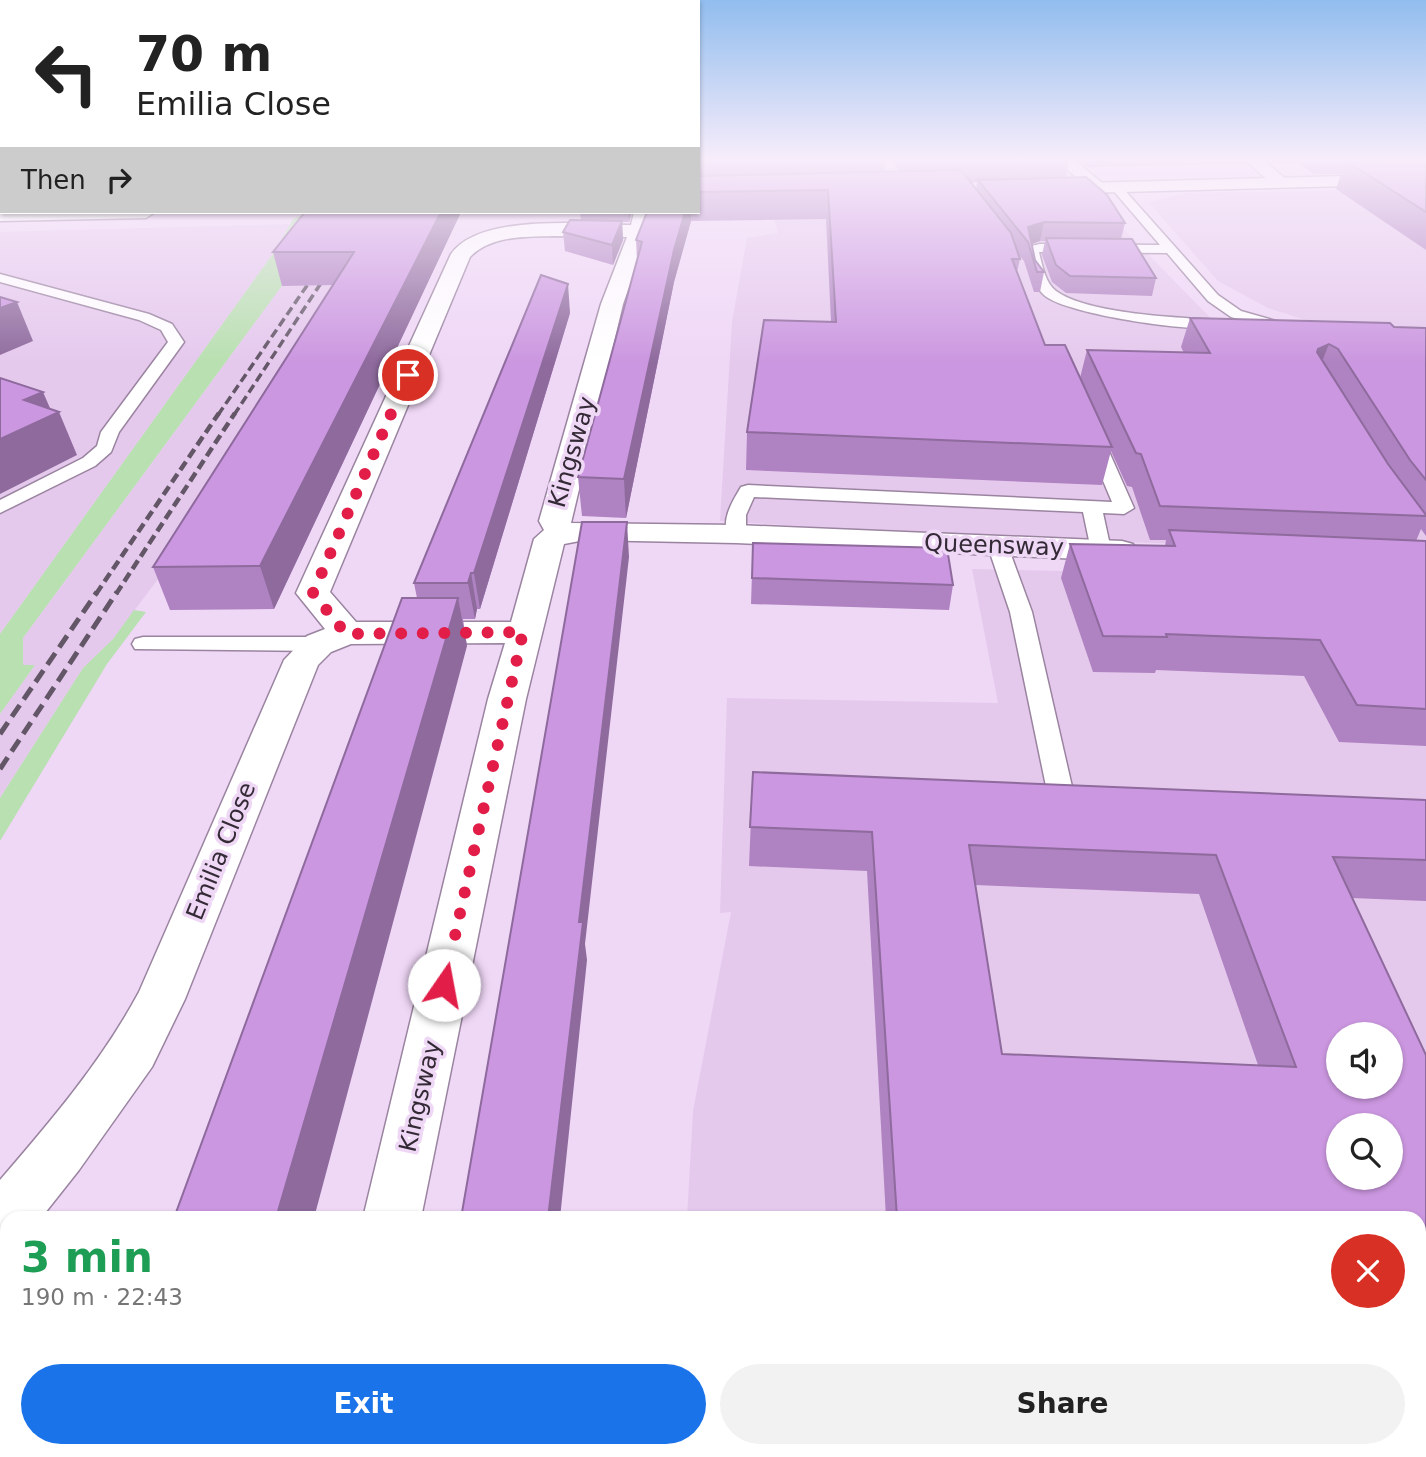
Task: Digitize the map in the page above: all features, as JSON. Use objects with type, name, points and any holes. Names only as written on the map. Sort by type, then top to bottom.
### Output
[{"type":"street","points":[[523,632],[333,639],[313,593],[461,254],[472,244],[491,236],[581,227]]},
{"type":"street","name":"Kingsway","points":[[394,1211],[523,632],[550,539],[562,533],[554,521],[612,304],[639,227]]},
{"type":"street","name":"Queensway","points":[[562,533],[585,531],[736,534],[1155,552]]},
{"type":"street","name":"Emilia Close","points":[[11,1211],[60,1152],[134,1051],[161,999],[294,674],[302,660],[333,639]]},
{"type":"lane","points":[[1148,227],[1213,298],[1225,307],[1262,322],[1299,332]]},
{"type":"lane","points":[[1170,249],[1032,250],[1048,292],[1057,299],[1082,306],[1196,323],[1262,322]]},
{"type":"lane","points":[[0,278],[144,317],[167,327],[176,342],[110,432],[105,448],[89,462],[0,507]]},
{"type":"lane","points":[[736,534],[736,515],[748,491],[1124,508],[1087,421]]},
{"type":"lane","points":[[1092,507],[1101,550]]},
{"type":"lane","points":[[998,544],[1021,612],[1060,791]]},
{"type":"lane","points":[[143,644],[333,639]]},
{"type":"shaded area","points":[[288,227],[277,248],[0,634],[0,232]]},
{"type":"shaded area","points":[[329,227],[369,227],[197,527],[113,639],[83,668],[0,798],[0,714],[34,666],[23,665],[23,638],[320,234]]},
{"type":"shaded area","points":[[776,227],[1121,227],[1237,345],[1426,348],[1426,553],[965,536],[720,521],[732,322],[747,238],[778,233]]},
{"type":"shaded area","points":[[1170,227],[1426,227],[1426,329],[1328,327],[1268,308],[1218,281]]},
{"type":"shaded area","points":[[972,569],[1426,579],[1426,1211],[687,1211],[693,1111],[731,912],[720,913],[727,698],[998,703]]},
{"type":"green space","points":[[289,227],[314,227],[320,234],[23,638],[23,665],[35,665],[0,714],[0,634],[277,248]]},
{"type":"green space","points":[[134,610],[146,612],[107,664],[0,841],[0,798],[83,668],[113,639]]},
{"type":"building","points":[[293,227],[433,227],[260,566],[153,567],[354,252],[273,252]]},
{"type":"building","points":[[566,227],[620,227],[612,245],[563,232]]},
{"type":"building","points":[[641,227],[681,227],[624,479],[578,477],[642,242],[636,240]]},
{"type":"building","points":[[830,227],[1006,227],[1020,259],[1012,259],[1045,345],[1065,345],[1112,447],[747,432],[764,320],[836,322]]},
{"type":"building","points":[[1016,227],[1028,227],[1035,260],[1044,272],[1037,272],[1028,242]]},
{"type":"building","points":[[1046,238],[1132,239],[1156,278],[1070,276],[1056,265]]},
{"type":"building","points":[[541,275],[568,284],[474,573],[471,573],[468,583],[414,583]]},
{"type":"building","points":[[0,297],[17,302],[0,308]]},
{"type":"building","points":[[1190,318],[1390,323],[1394,327],[1426,328],[1426,480],[1410,460],[1338,349],[1329,344],[1317,352],[1388,464],[1426,516],[1160,506],[1141,454],[1136,453],[1087,350],[1210,353]]},
{"type":"building","points":[[0,378],[43,392],[24,400],[59,412],[0,439]]},
{"type":"building","points":[[582,522],[627,522],[579,922],[583,922],[549,1211],[462,1211]]},
{"type":"building","points":[[1169,530],[1426,541],[1426,709],[1357,705],[1320,640],[1166,634],[1167,637],[1103,636],[1070,544],[1175,546]]},
{"type":"building","points":[[753,543],[947,548],[953,585],[752,578]]},
{"type":"building","points":[[402,598],[458,598],[278,1211],[177,1211]]},
{"type":"building","points":[[753,772],[1426,800],[1426,860],[1333,857],[1426,1055],[1426,1211],[897,1211],[872,832],[750,827]],"holes":[[[969,845],[1216,855],[1296,1067],[1002,1054]]]},
{"type":"railway","points":[[315,273],[318,269]]},
{"type":"railway","points":[[218,415],[317,271]]},
{"type":"railway","points":[[234,415],[329,271]]},
{"type":"railway","points":[[96,594],[219,413]]},
{"type":"railway","points":[[116,594],[235,413]]},
{"type":"railway","points":[[0,734],[97,592]]},
{"type":"railway","points":[[0,769],[117,592]]},
{"type":"route","points":[[408,375],[313,593],[346,634],[523,632],[444,985]]}]
